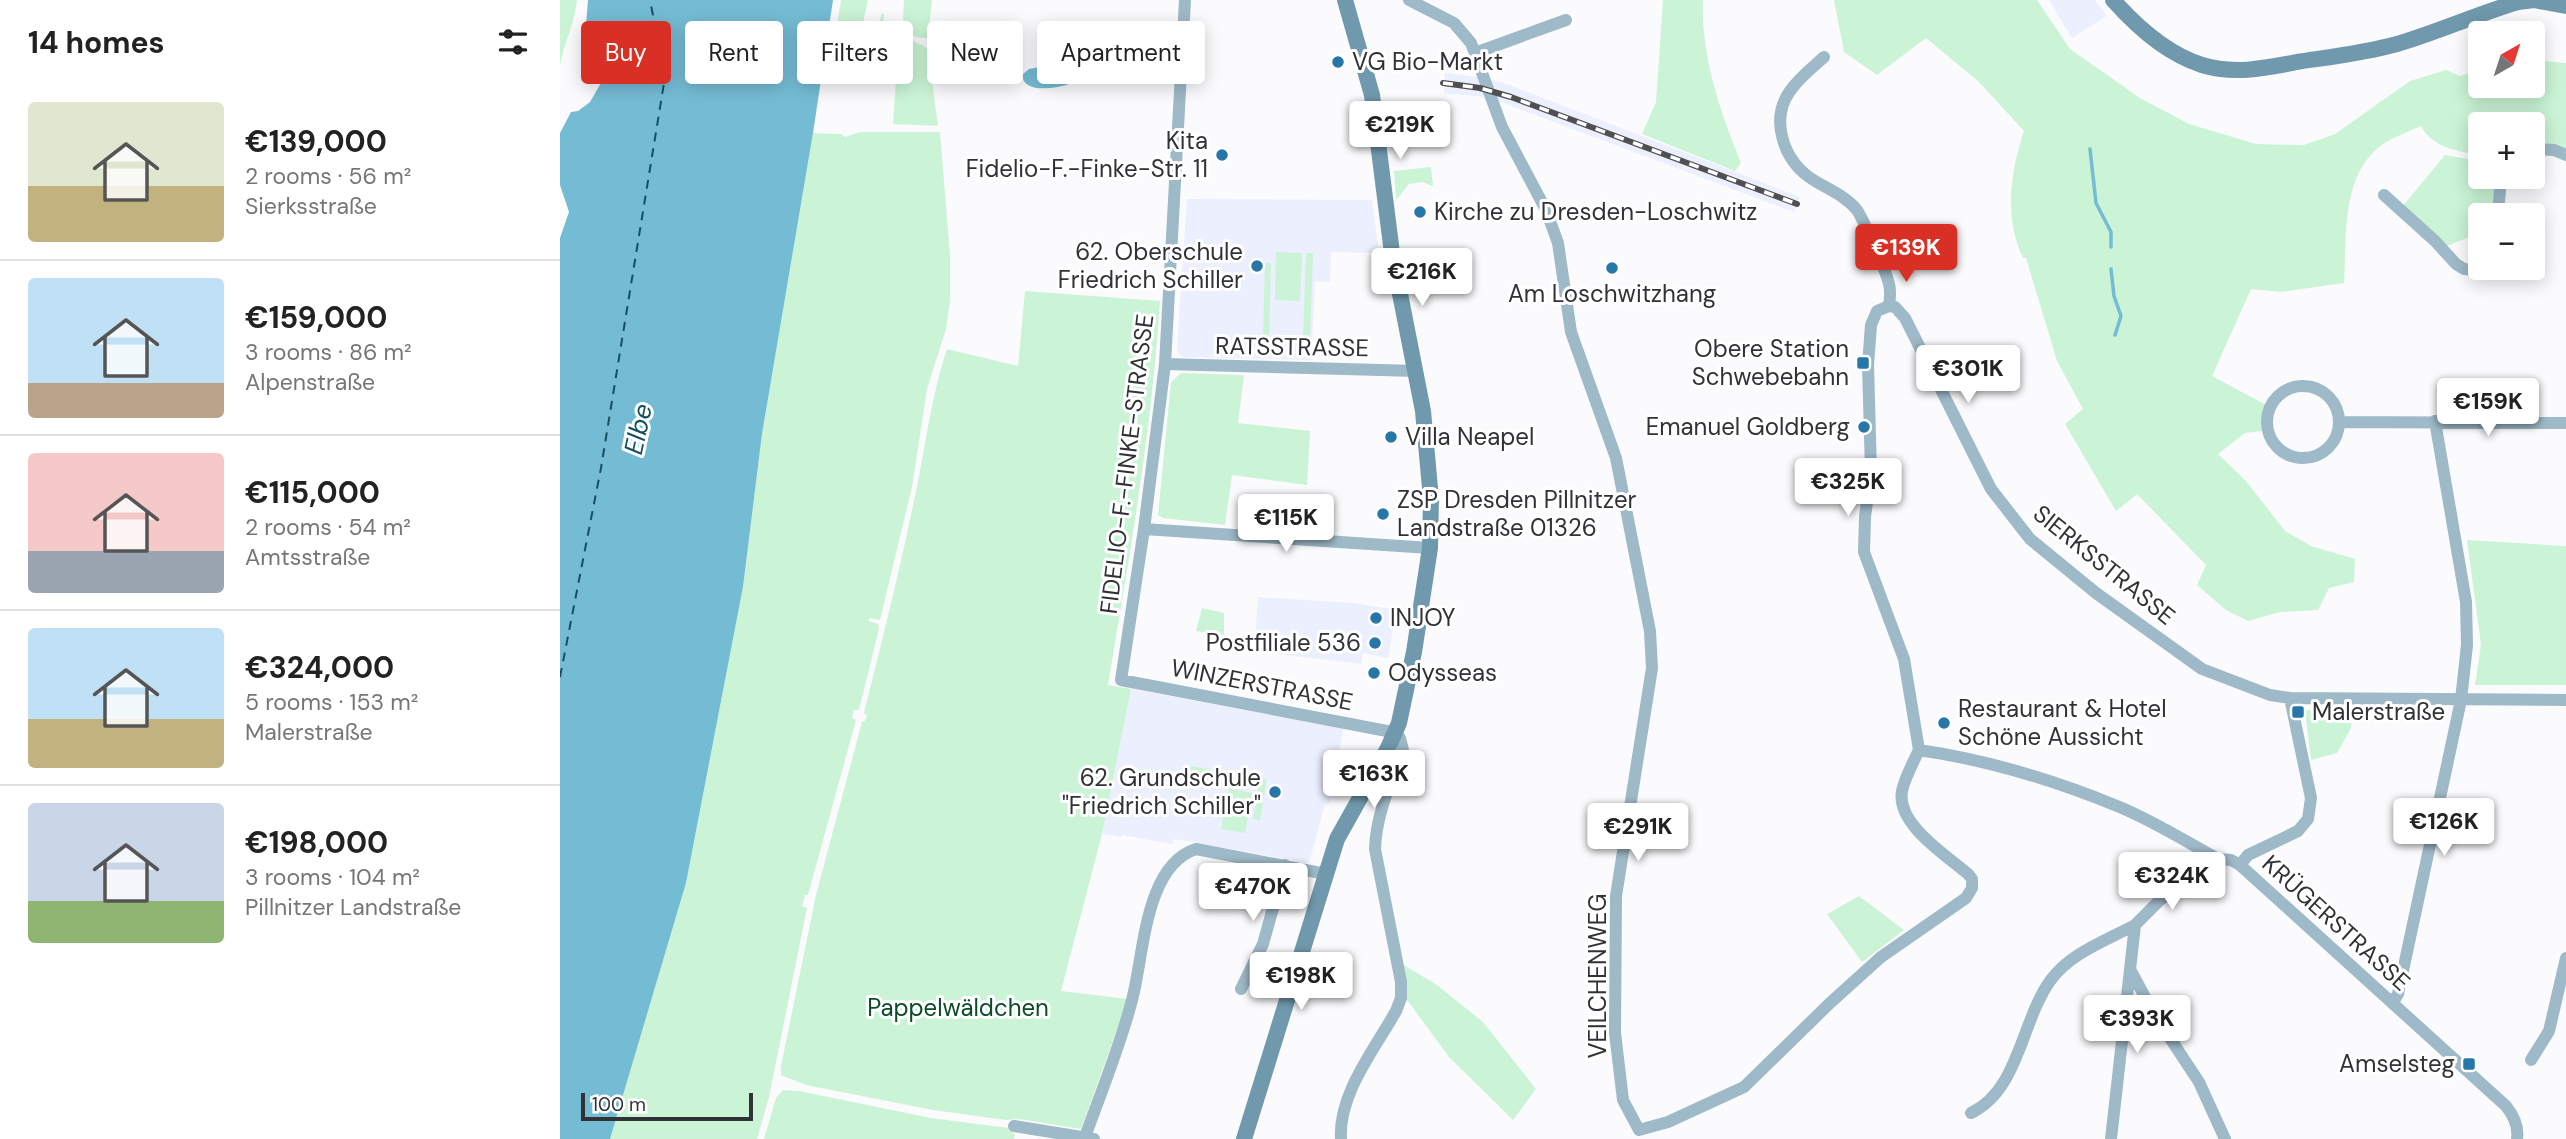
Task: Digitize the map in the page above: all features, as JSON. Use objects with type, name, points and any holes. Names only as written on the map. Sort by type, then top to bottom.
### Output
[{"type":"main road","points":[[1244,1139],[1337,839],[1394,735],[1402,710],[1430,548],[1428,450],[1417,371],[1392,253],[1372,95],[1345,0]]},
{"type":"main road","points":[[2113,0],[2134,22],[2183,58],[2226,70],[2273,66],[2396,44],[2518,2],[2534,0],[2566,6]]},
{"type":"street","name":"FIDELIO-F.-FINKE-STRASSE","points":[[1121,680],[1165,364],[1185,0]]},
{"type":"street","name":"VEILCHENWEG","points":[[1409,0],[1454,23],[1471,43],[1502,127],[1546,210],[1558,243],[1572,332],[1616,458],[1650,631],[1652,668],[1616,897],[1615,1033],[1623,1100],[1636,1134]]},
{"type":"street","points":[[1475,53],[1566,20]]},
{"type":"street","points":[[1636,1134],[1744,1087],[1881,957],[1966,898],[1970,892],[1972,879],[1922,835],[1903,808],[1902,790],[1919,750],[1904,659],[1864,552],[1871,472],[1868,377],[1871,325],[1877,311],[1889,306],[1889,284],[1857,211],[1844,198],[1810,177],[1787,150],[1781,134],[1780,118],[1790,90],[1824,57]]},
{"type":"street","points":[[2545,150],[2566,155]]},
{"type":"street","points":[[2384,195],[2456,264],[2468,269]]},
{"type":"street","name":"SIERKSSTRASSE","points":[[1889,306],[1895,307],[1905,318],[1991,489],[2030,539],[2096,593],[2202,669],[2270,695],[2290,698],[2461,700]]},
{"type":"street","name":"RATSSTRASSE","points":[[1165,364],[1417,371]]},
{"type":"street","points":[[2304,386],[2316,388],[2327,395],[2337,410],[2339,422],[2335,440],[2327,449],[2311,457],[2300,457],[2288,454],[2278,447],[2271,438],[2267,420],[2270,408],[2277,398],[2292,388],[2304,386]]},
{"type":"street","points":[[2393,1002],[2398,994],[2461,700],[2467,645],[2466,602],[2435,421]]},
{"type":"street","points":[[2339,422],[2566,423]]},
{"type":"street","points":[[1144,529],[1430,548]]},
{"type":"street","name":"WINZERSTRASSE","points":[[1121,680],[1339,720],[1394,735]]},
{"type":"street","points":[[2241,865],[2248,856],[2298,831],[2308,818],[2311,798],[2290,698]]},
{"type":"street","points":[[2461,700],[2566,700]]},
{"type":"street","points":[[1340,1139],[1341,1116],[1348,1096],[1401,998],[1401,982],[1375,849],[1379,815],[1404,750],[1403,743],[1394,735]]},
{"type":"street","name":"KRÜGERSTRASSE","points":[[1919,750],[2013,770],[2107,803],[2139,816],[2218,859],[2231,860],[2241,865],[2506,1106],[2514,1115],[2518,1139]]},
{"type":"street","points":[[1014,1126],[1090,1138],[1133,999],[1149,912],[1170,868],[1180,856],[1196,849],[1326,874]]},
{"type":"street","points":[[1971,1114],[1991,1101],[2009,1073],[2033,1011],[2050,981],[2073,958],[2135,925],[2160,900],[2218,859]]},
{"type":"street","points":[[1241,989],[1263,944],[1285,865]]},
{"type":"street","points":[[2111,1139],[2135,925]]},
{"type":"street","points":[[2531,1060],[2549,1031],[2566,958]]},
{"type":"street","points":[[2129,968],[2154,1014],[2199,1082],[2225,1139]]},
{"type":"shaded area","points":[[2049,0],[2095,0],[2107,16],[2072,38]]},
{"type":"shaded area","points":[[1445,73],[1504,83],[1800,197],[1794,212],[1501,102],[1484,97],[1444,93]]},
{"type":"shaded area","name":"62. Oberschule Friedrich Schiller","points":[[1187,199],[1372,200],[1379,253],[1331,252],[1330,282],[1315,281],[1311,360],[1183,357],[1179,354],[1177,349]]},
{"type":"shaded area","points":[[1258,597],[1354,603],[1396,610],[1388,658],[1363,653],[1361,664],[1254,651]]},
{"type":"shaded area","points":[[1131,689],[1343,728],[1330,804],[1325,804],[1309,863],[1174,839],[1172,844],[1102,834]]},
{"type":"green space","points":[[560,0],[577,0],[560,65]]},
{"type":"green space","points":[[841,0],[868,0],[863,21],[838,21]]},
{"type":"green space","points":[[904,0],[932,0],[930,21],[927,21],[927,38],[913,35],[913,21],[904,21]]},
{"type":"green space","points":[[1663,0],[1703,0],[1705,42],[1713,83],[1741,163],[1735,171],[1642,134],[1656,102]]},
{"type":"green space","points":[[1834,0],[2037,0],[2070,49],[2140,98],[2189,124],[2256,144],[2304,145],[2335,134],[2410,81],[2446,70],[2460,76],[2468,74],[2468,98],[2545,98],[2545,61],[2566,63],[2566,151],[2545,148],[2545,112],[2468,112],[2468,153],[2439,144],[2421,126],[2386,142],[2371,154],[2353,187],[2346,225],[2344,283],[2281,292],[2251,289],[2212,376],[2268,406],[2262,420],[2262,431],[2245,433],[2218,454],[2246,481],[2285,531],[2311,546],[2355,559],[2354,582],[2329,588],[2318,610],[2280,612],[2248,621],[2226,610],[2197,585],[2206,565],[2137,494],[2116,511],[2065,424],[2083,409],[2057,361],[2026,258],[2023,258],[2013,227],[2011,195],[2015,163],[2024,131],[1979,82],[1926,38],[1877,75],[1844,52]]},
{"type":"green space","points":[[913,41],[927,49],[927,84],[932,84],[938,126],[893,124],[896,84],[913,84]]},
{"type":"green space","points":[[860,132],[940,132],[950,255],[950,301],[946,329],[927,389],[912,487],[880,620],[869,618],[869,621],[878,624],[879,629],[859,710],[854,710],[852,718],[856,720],[808,895],[805,895],[802,906],[807,908],[769,1097],[757,1139],[610,1139],[686,883],[743,587],[762,434],[813,133],[841,134],[845,137]]},
{"type":"green space","points":[[2445,155],[2468,159],[2468,189],[2495,189],[2495,203],[2468,203],[2468,238],[2444,247],[2402,207]]},
{"type":"green space","points":[[1431,167],[1433,186],[1422,182],[1409,184],[1396,200],[1394,171]]},
{"type":"green space","points":[[1276,252],[1302,253],[1300,301],[1275,300]]},
{"type":"green space","points":[[1306,253],[1313,253],[1310,339],[1303,339]]},
{"type":"green space","points":[[1265,263],[1271,263],[1269,339],[1263,339]]},
{"type":"green space","name":"Pappelwäldchen","points":[[1025,291],[1160,301],[1146,446],[1108,685],[1131,689],[1102,834],[1061,991],[1128,999],[1081,1129],[933,1110],[806,1085],[781,1075],[816,895],[862,722],[867,715],[864,713],[902,557],[941,368],[947,349],[1018,366]]},
{"type":"green space","points":[[1181,373],[1244,375],[1238,423],[1310,431],[1307,485],[1232,475],[1225,525],[1163,518],[1158,515],[1171,382]]},
{"type":"green space","points":[[2467,540],[2566,546],[2566,685],[2475,685],[2481,645]]},
{"type":"green space","points":[[1202,608],[1224,613],[1224,635],[1196,631]]},
{"type":"green space","points":[[2352,708],[2351,728],[2337,753],[2311,760],[2305,710]]},
{"type":"green space","points":[[1183,765],[1267,779],[1260,820],[1253,819],[1259,784],[1182,771]]},
{"type":"green space","points":[[1229,788],[1252,793],[1245,833],[1221,829]]},
{"type":"green space","points":[[1859,896],[1904,930],[1862,962],[1827,914]]},
{"type":"green space","points":[[1402,964],[1437,985],[1483,1022],[1536,1089],[1513,1120],[1449,1057],[1405,997]]},
{"type":"green space","points":[[783,1090],[931,1118],[1009,1128],[1015,1135],[1014,1139],[764,1139],[776,1098]]},
{"type":"water","name":"Elbe","points":[[588,0],[833,0],[830,21],[797,21],[797,84],[820,84],[762,434],[743,587],[686,883],[610,1139],[560,1139],[560,238],[569,212],[560,185],[560,133],[571,112],[578,111],[590,102],[600,84],[671,84],[671,21],[586,21]]},
{"type":"water","points":[[1037,67],[1037,84],[1068,84],[1033,87],[1023,78],[1023,74]]},
{"type":"waterway","points":[[2090,149],[2096,203],[2111,232],[2111,247]]},
{"type":"waterway","points":[[2111,269],[2114,296],[2121,316],[2115,335]]},
{"type":"ferry route","points":[[560,677],[601,468],[665,77],[650,0]]},
{"type":"railway","points":[[1443,83],[1480,88],[1511,97],[1797,204]]},
{"type":"place","name":"VG Bio-Markt","points":[[1338,62]]},
{"type":"place","name":"Kita Fidelio-F.-Finke-Str. 11","points":[[1222,155]]},
{"type":"place","name":"Kirche zu Dresden-Loschwitz","points":[[1420,212]]},
{"type":"place","name":"62. Oberschule Friedrich Schiller","points":[[1257,266]]},
{"type":"place","name":"Am Loschwitzhang","points":[[1612,268]]},
{"type":"place","name":"Obere Station Schwebebahn","points":[[1863,363]]},
{"type":"place","name":"Emanuel Goldberg","points":[[1864,427]]},
{"type":"place","name":"Villa Neapel","points":[[1391,437]]},
{"type":"place","name":"ZSP Dresden Pillnitzer Landstraße 01326","points":[[1383,514]]},
{"type":"place","name":"INJOY","points":[[1376,618]]},
{"type":"place","name":"Postfiliale 536","points":[[1375,643]]},
{"type":"place","name":"Odysseas","points":[[1374,673]]},
{"type":"place","name":"Malerstraße","points":[[2298,712]]},
{"type":"place","name":"Restaurant & Hotel Schöne Aussicht","points":[[1944,723]]},
{"type":"place","name":"62. Grundschule \"Friedrich Schiller\"","points":[[1275,792]]},
{"type":"place","name":"Amselsteg","points":[[2469,1064]]}]
